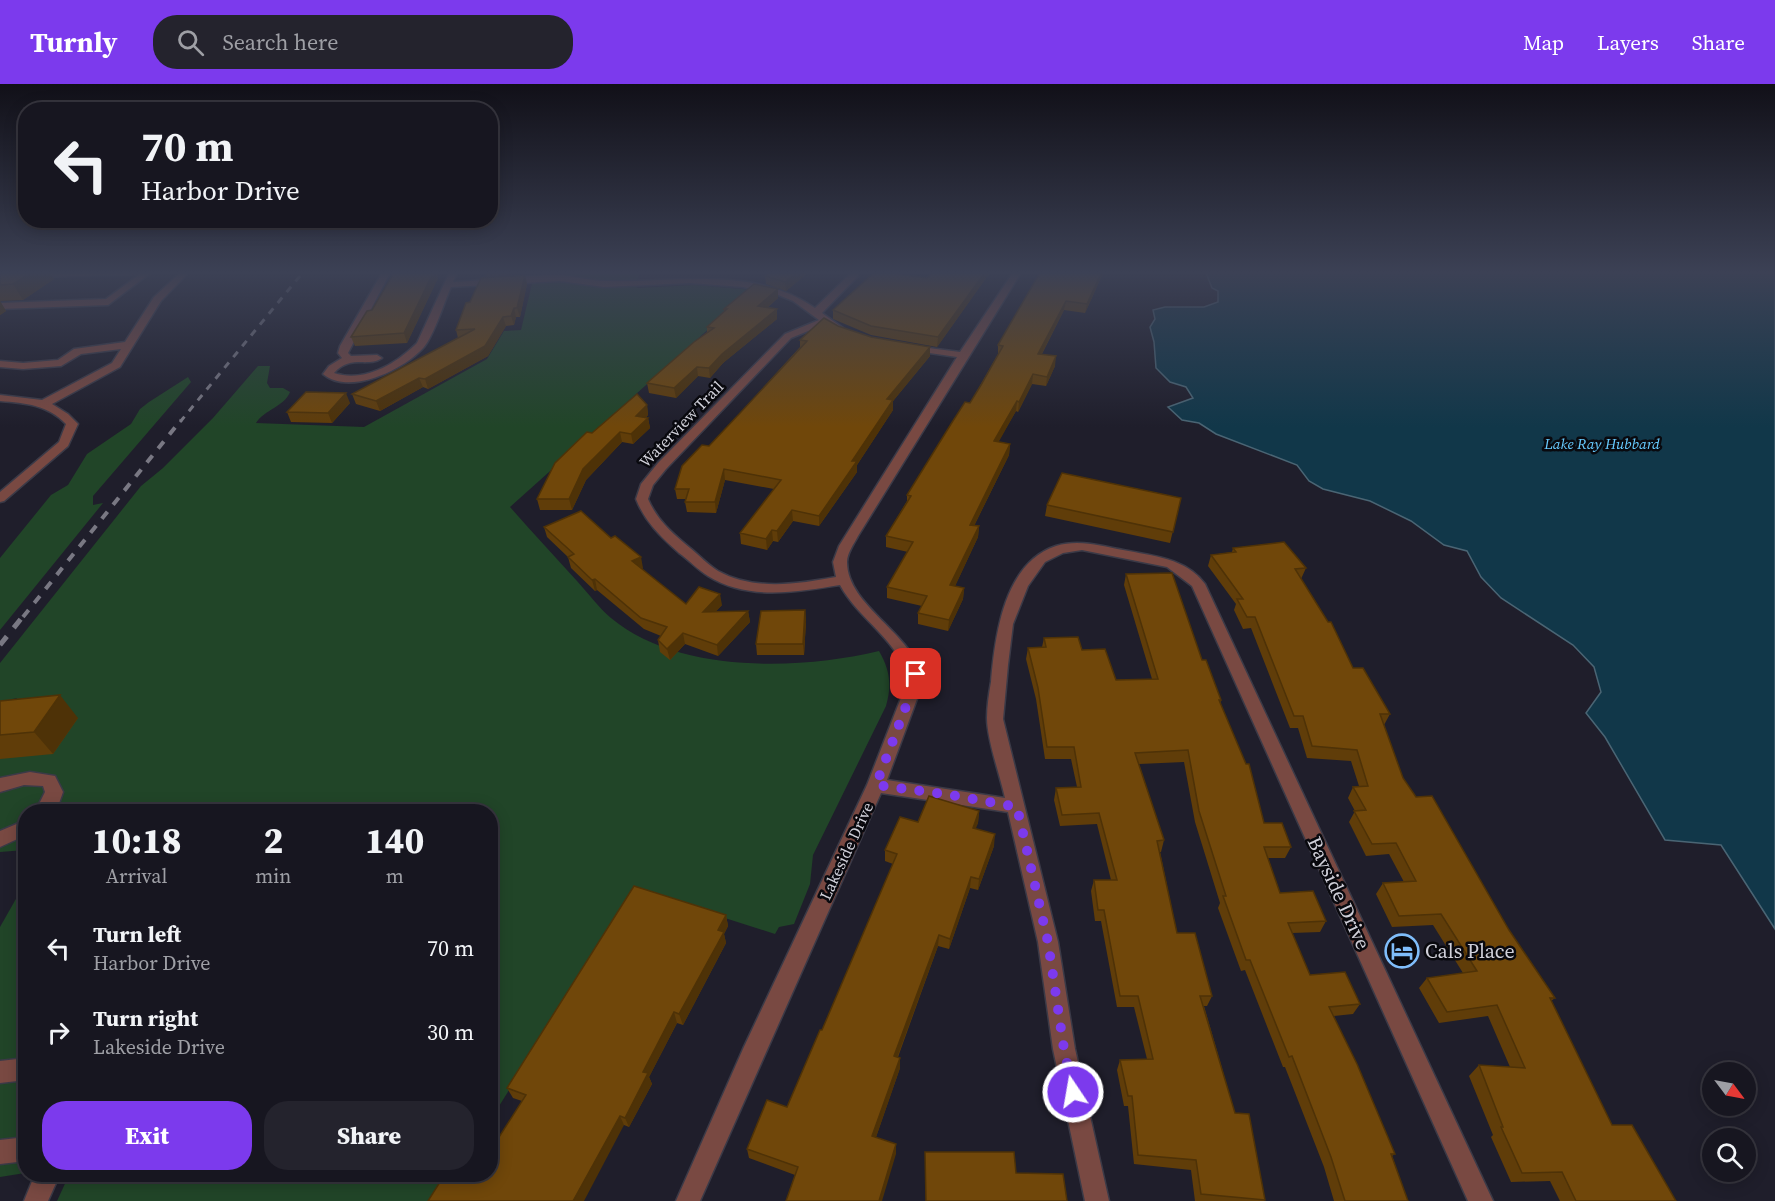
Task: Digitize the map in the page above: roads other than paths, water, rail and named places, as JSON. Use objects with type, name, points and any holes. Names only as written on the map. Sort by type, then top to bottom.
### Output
[{"type":"street","points":[[44,404],[107,372],[116,365],[142,323]]},
{"type":"street","points":[[348,359],[343,353],[358,323]]},
{"type":"street","points":[[377,358],[348,359],[336,362],[328,374],[335,378],[358,378],[395,365],[414,352],[421,344],[431,323]]},
{"type":"street","name":"Waterview Trail","points":[[811,323],[788,336],[662,466],[647,484],[642,499],[654,525],[714,573],[733,582],[768,588],[794,588],[845,580]]},
{"type":"street","points":[[829,323],[851,336]]},
{"type":"street","points":[[845,580],[840,560],[851,536],[984,323]]},
{"type":"street","points":[[0,364],[23,366],[61,363],[78,351],[129,345]]},
{"type":"street","points":[[899,345],[963,355]]},
{"type":"street","points":[[0,398],[44,404],[61,411],[72,424],[64,444],[0,498]]},
{"type":"street","name":"Bayside Drive","points":[[1017,807],[995,718],[1006,624],[1021,585],[1040,559],[1060,549],[1082,546],[1171,564],[1198,584],[1481,1201]]},
{"type":"street","name":"Lakeside Drive","points":[[688,1201],[756,1046],[876,785],[916,680],[910,660],[858,600],[845,580]]},
{"type":"street","points":[[0,784],[34,777],[49,781],[54,792],[50,804]]},
{"type":"street","points":[[876,785],[1017,807],[1048,942],[1064,1049],[1096,1201]]},
{"type":"street","points":[[0,839],[18,831]]},
{"type":"street","points":[[0,1072],[18,1071]]},
{"type":"street","points":[[0,1152],[18,1150]]},
{"type":"street","points":[[36,1201],[44,1182]]},
{"type":"water","name":"Lake Ray Hubbard","points":[[1152,323],[1775,323],[1775,929],[1721,845],[1665,840],[1605,737],[1586,713],[1601,692],[1594,667],[1573,645],[1501,598],[1481,577],[1467,551],[1444,545],[1411,521],[1370,501],[1323,489],[1309,481],[1297,465],[1216,434],[1199,423],[1182,420],[1168,407],[1193,398],[1186,387],[1170,382],[1156,368],[1150,327]]},
{"type":"railway","points":[[180,422],[261,323]]},
{"type":"railway","points":[[23,617],[181,420]]},
{"type":"railway","points":[[0,645],[24,615]]},
{"type":"place","name":"Cals Place","points":[[1402,951]]}]
